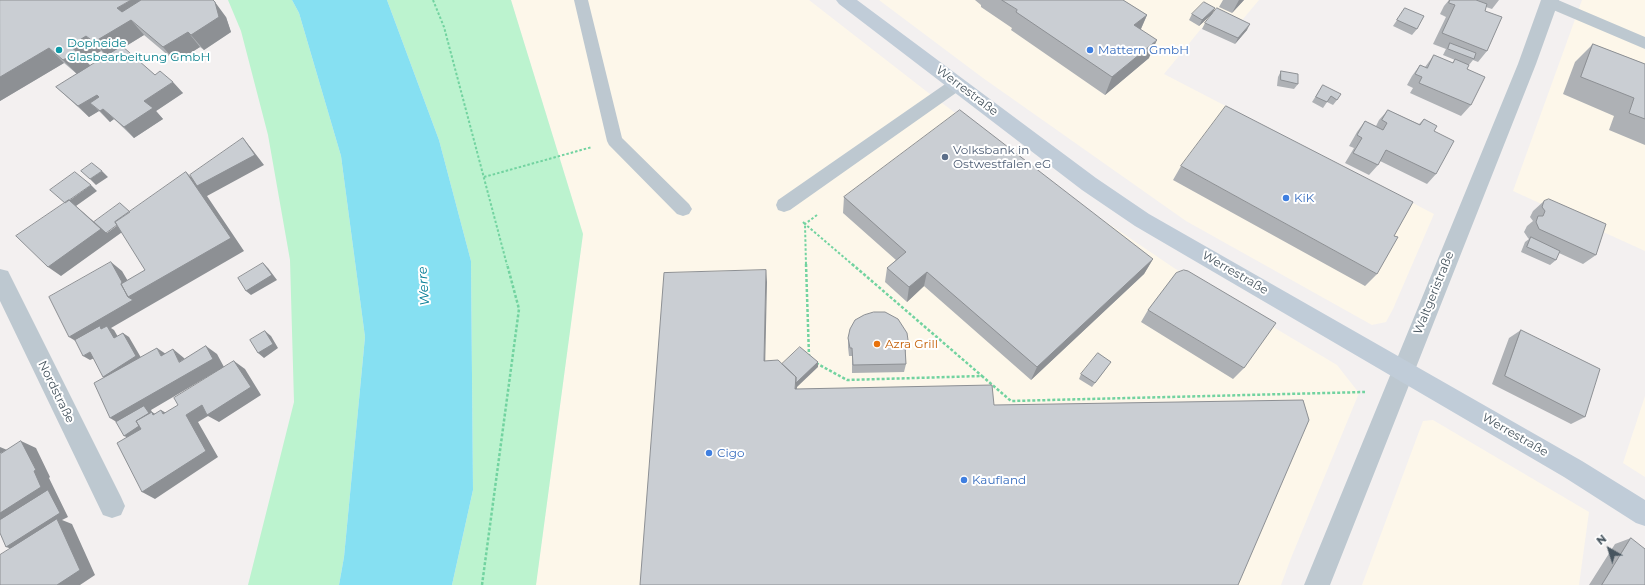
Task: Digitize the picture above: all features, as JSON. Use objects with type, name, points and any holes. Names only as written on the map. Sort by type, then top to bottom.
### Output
[{"type":"main road","name":"Werrestraße","points":[[845,0],[1089,184],[1142,220],[1398,381],[1573,469],[1645,514]]},
{"type":"street","name":"Waltgeristraße","points":[[1317,585],[1527,64],[1550,1]]},
{"type":"street","name":"Nordstraße","points":[[0,278],[112,506]]},
{"type":"lane","points":[[581,0],[615,141],[683,209]]},
{"type":"lane","points":[[1550,1],[1645,43]]},
{"type":"lane","points":[[784,205],[957,84]]},
{"type":"path","points":[[433,0],[444,27],[519,309],[482,585]]},
{"type":"path","points":[[484,177],[615,141]]},
{"type":"path","points":[[805,224],[818,214]]},
{"type":"path","points":[[805,224],[1011,402],[1398,381]]},
{"type":"path","points":[[805,224],[809,359]]},
{"type":"path","points":[[815,362],[847,380],[982,376]]},
{"type":"shaded area","points":[[511,0],[809,0],[926,91],[1050,184],[1174,268],[1337,365],[1359,393],[1281,585],[536,585],[583,234]]},
{"type":"shaded area","points":[[879,0],[1259,0],[1238,25],[1214,13],[1164,74],[1434,214],[1386,322],[1372,325],[1186,221],[983,78]]},
{"type":"shaded area","points":[[1582,0],[1645,0],[1645,251],[1513,191]]},
{"type":"shaded area","points":[[1645,396],[1645,477],[1623,463]]},
{"type":"shaded area","points":[[1433,420],[1589,512],[1579,585],[1362,585],[1423,421]]},
{"type":"green space","points":[[228,0],[292,0],[299,13],[341,156],[365,337],[344,557],[339,585],[248,585],[294,402],[290,260],[268,135],[241,31]]},
{"type":"green space","points":[[387,0],[511,0],[583,234],[536,585],[452,585],[473,490],[471,261],[439,140]]},
{"type":"water","name":"Werre","points":[[292,0],[387,0],[439,140],[471,261],[473,490],[452,585],[339,585],[344,557],[365,337],[341,156],[299,13]]},
{"type":"building","name":"Dopheide Glasbearbeitung GmbH","points":[[0,0],[131,0],[117,8],[122,12],[141,0],[213,0],[215,2],[219,17],[191,35],[188,32],[163,47],[131,20],[94,42],[86,36],[70,46],[77,52],[63,60],[49,48],[0,77]]},
{"type":"building","name":"Mattern GmbH","points":[[1002,0],[1123,0],[1147,15],[1134,25],[1157,40],[1112,77],[1016,12],[1017,10]]},
{"type":"building","points":[[1450,0],[1476,0],[1487,4],[1485,11],[1502,17],[1487,51],[1442,33],[1455,5],[1449,3]]},
{"type":"building","points":[[1204,2],[1215,8],[1202,20],[1192,14]]},
{"type":"building","points":[[1217,8],[1250,24],[1238,38],[1205,23]]},
{"type":"building","points":[[1405,8],[1424,16],[1417,29],[1397,20]]},
{"type":"building","points":[[1450,43],[1476,53],[1474,59],[1448,49]]},
{"type":"building","points":[[1593,44],[1645,64],[1645,119],[1629,113],[1634,98],[1581,77]]},
{"type":"building","points":[[122,46],[155,75],[160,71],[173,82],[144,101],[153,108],[124,127],[103,109],[100,111],[90,103],[99,97],[97,95],[78,106],[56,87]]},
{"type":"building","points":[[1434,55],[1453,63],[1455,59],[1469,65],[1467,69],[1485,77],[1471,105],[1419,83],[1422,77],[1415,74],[1420,65],[1427,68]]},
{"type":"building","points":[[1281,71],[1298,74],[1298,84],[1281,80]]},
{"type":"building","points":[[1323,85],[1341,94],[1337,100],[1331,96],[1327,102],[1316,97]]},
{"type":"building","name":"KiK","points":[[1226,106],[1413,202],[1394,236],[1398,237],[1377,274],[1181,166]]},
{"type":"building","points":[[960,110],[1153,259],[1037,367],[927,272],[909,287],[887,268],[906,252],[844,197]]},
{"type":"building","points":[[1388,110],[1420,125],[1424,119],[1437,126],[1434,131],[1454,141],[1436,174],[1386,150],[1378,165],[1353,153],[1362,138],[1357,135],[1365,121],[1383,130],[1387,123],[1382,120]]},
{"type":"building","points":[[243,138],[255,155],[197,186],[190,175]]},
{"type":"building","points":[[92,163],[102,171],[90,179],[81,171]]},
{"type":"building","points":[[75,172],[91,185],[65,203],[50,190]]},
{"type":"building","points":[[186,172],[231,238],[128,297],[121,284],[145,270],[115,222]]},
{"type":"building","points":[[1549,199],[1606,224],[1596,255],[1539,229],[1536,222],[1538,216],[1543,216],[1545,211],[1542,207],[1544,201]]},
{"type":"building","points":[[69,200],[101,229],[48,267],[16,236]]},
{"type":"building","points":[[120,203],[130,212],[115,222],[117,225],[106,233],[94,222]]},
{"type":"building","points":[[1531,237],[1560,251],[1556,260],[1527,247]]},
{"type":"building","points":[[111,262],[128,297],[133,300],[69,337],[49,297]]},
{"type":"building","points":[[263,263],[272,275],[246,291],[238,278]]},
{"type":"building","name":"Kaufland","points":[[766,270],[764,361],[778,360],[796,377],[795,389],[992,385],[994,405],[1303,400],[1309,420],[1238,585],[640,585],[664,273]]},
{"type":"building","points":[[1184,270],[1276,323],[1244,368],[1148,310],[1176,273]]},
{"type":"building","name":"Azra Grill","points":[[874,312],[885,312],[898,319],[907,333],[907,347],[905,347],[906,364],[853,365],[852,348],[850,348],[848,338],[850,329],[855,320]]},
{"type":"building","points":[[100,326],[101,329],[107,326],[114,338],[123,333],[136,356],[103,377],[90,352],[83,356],[75,340]]},
{"type":"building","points":[[1521,330],[1600,369],[1585,417],[1505,376]]},
{"type":"building","points":[[265,331],[273,344],[258,353],[250,340]]},
{"type":"building","points":[[206,346],[213,359],[110,418],[94,383],[157,348],[161,356],[173,349],[179,362]]},
{"type":"building","points":[[800,347],[818,362],[796,383],[796,377],[782,364]]},
{"type":"building","points":[[1098,353],[1111,362],[1095,383],[1081,374]]},
{"type":"building","points":[[234,361],[251,387],[207,415],[202,405],[186,415],[206,451],[142,492],[117,443],[141,429],[136,421],[152,412],[153,415],[161,410],[163,414],[178,405],[174,398]]},
{"type":"building","points":[[144,406],[149,413],[136,421],[139,426],[124,436],[116,422]]},
{"type":"building","points":[[21,441],[36,470],[34,471],[41,487],[0,513],[0,452],[1,453]]},
{"type":"building","points":[[48,490],[60,513],[6,547],[0,533],[0,520]]},
{"type":"building","points":[[57,519],[80,570],[57,585],[0,585],[0,555]]},
{"type":"building","points":[[1631,538],[1645,549],[1645,585],[1602,585]]},
{"type":"place","name":"Dopheide Glasbearbeitung GmbH","points":[[59,50]]},
{"type":"place","name":"Mattern GmbH","points":[[1090,50]]},
{"type":"place","name":"Volksbank in Ostwestfalen eG","points":[[945,157]]},
{"type":"place","name":"KiK","points":[[1286,198]]},
{"type":"place","name":"Azra Grill","points":[[877,344]]},
{"type":"place","name":"Cigo","points":[[709,453]]},
{"type":"place","name":"Kaufland","points":[[964,480]]}]
